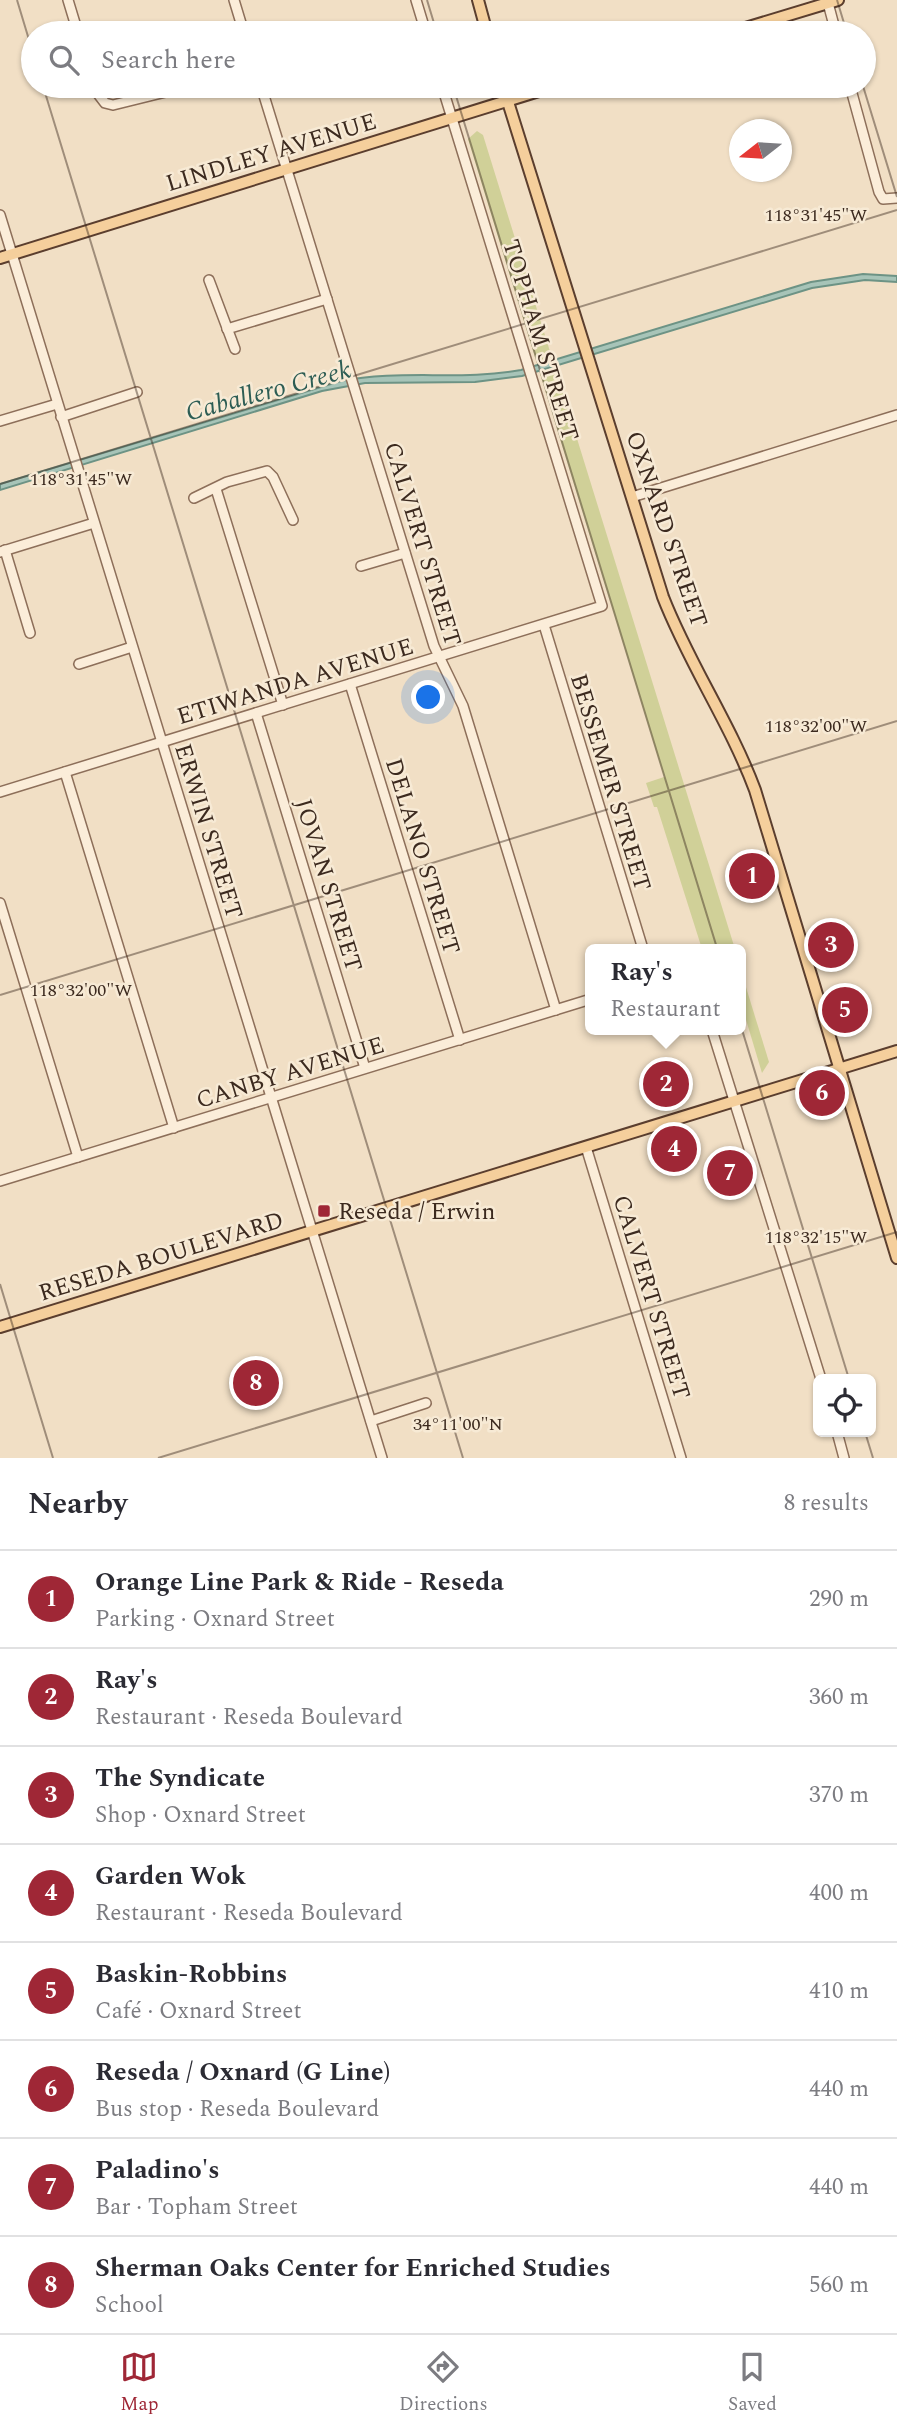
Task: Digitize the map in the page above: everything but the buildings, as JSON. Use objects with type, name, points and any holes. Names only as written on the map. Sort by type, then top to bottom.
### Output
[{"type":"main road","points":[[478,0],[484,21]]},
{"type":"main road","points":[[768,21],[833,1]]},
{"type":"main road","name":"LINDLEY AVENUE","points":[[0,258],[515,98]]},
{"type":"main road","name":"OXNARD STREET","points":[[508,100],[671,618],[737,743],[755,790],[838,1069],[893,1228],[897,1258]]},
{"type":"main road","name":"RESEDA BOULEVARD","points":[[0,1327],[897,1051]]},
{"type":"street","points":[[68,0],[74,21]]},
{"type":"street","points":[[234,0],[240,21]]},
{"type":"street","points":[[416,0],[422,21]]},
{"type":"street","points":[[833,1],[835,21]]},
{"type":"street","points":[[101,98],[105,103],[124,104],[146,98]]},
{"type":"street","name":"CALVERT STREET","points":[[265,98],[438,657],[463,706],[556,1010]]},
{"type":"street","name":"TOPHAM STREET","points":[[446,98],[602,606]]},
{"type":"street","points":[[854,98],[883,199],[897,198]]},
{"type":"street","name":"ERWIN STREET","points":[[0,215],[382,1458]]},
{"type":"street","points":[[209,280],[235,349]]},
{"type":"street","points":[[228,329],[327,299]]},
{"type":"street","points":[[61,416],[138,392]]},
{"type":"street","points":[[0,421],[57,404]]},
{"type":"street","points":[[632,497],[897,415]]},
{"type":"street","points":[[194,498],[227,482],[267,471],[273,477],[293,520]]},
{"type":"street","points":[[216,489],[283,705]]},
{"type":"street","points":[[30,633],[3,551],[94,523]]},
{"type":"street","points":[[360,566],[405,553]]},
{"type":"street","name":"ETIWANDA AVENUE","points":[[0,792],[602,606]]},
{"type":"street","name":"BESSEMER STREET","points":[[544,625],[641,944]]},
{"type":"street","points":[[79,664],[132,647]]},
{"type":"street","name":"DELANO STREET","points":[[350,684],[460,1040]]},
{"type":"street","name":"JOVAN STREET","points":[[256,713],[365,1068]]},
{"type":"street","points":[[65,772],[174,1128]]},
{"type":"street","points":[[0,903],[78,1157]]},
{"type":"street","name":"CANBY AVENUE","points":[[0,1181],[585,1001]]},
{"type":"street","points":[[714,1035],[819,1374]]},
{"type":"street","name":"CALVERT STREET","points":[[586,1147],[681,1458]]},
{"type":"street","points":[[371,1421],[426,1403]]},
{"type":"street","points":[[838,1437],[845,1458]]},
{"type":"green space","points":[[477,131],[483,135],[733,944],[700,944],[657,807],[654,807],[646,783],[664,777],[468,139]]},
{"type":"green space","points":[[746,987],[769,1062],[762,1073],[746,1020]]},
{"type":"shaded area","points":[[863,274],[897,276],[897,282],[865,280],[812,288],[522,376],[475,382],[365,383],[322,391],[0,490],[0,484],[341,381],[386,376],[476,375],[521,370],[811,282]]},
{"type":"place","name":"Orange Line Park & Ride - Reseda","points":[[752,876]]},
{"type":"place","name":"The Syndicate","points":[[831,945]]},
{"type":"place","name":"Baskin-Robbins","points":[[845,1010]]},
{"type":"place","name":"Ray's","points":[[666,1084]]},
{"type":"place","name":"Reseda / Oxnard (G Line)","points":[[822,1093]]},
{"type":"place","name":"Garden Wok","points":[[674,1149]]},
{"type":"place","name":"Paladino's","points":[[730,1173]]},
{"type":"place","name":"Reseda / Erwin","points":[[324,1211]]},
{"type":"place","name":"Sherman Oaks Center for Enriched Studies","points":[[256,1383]]},
{"type":"water label","name":"Caballero Creek","points":[[268,390]]}]
